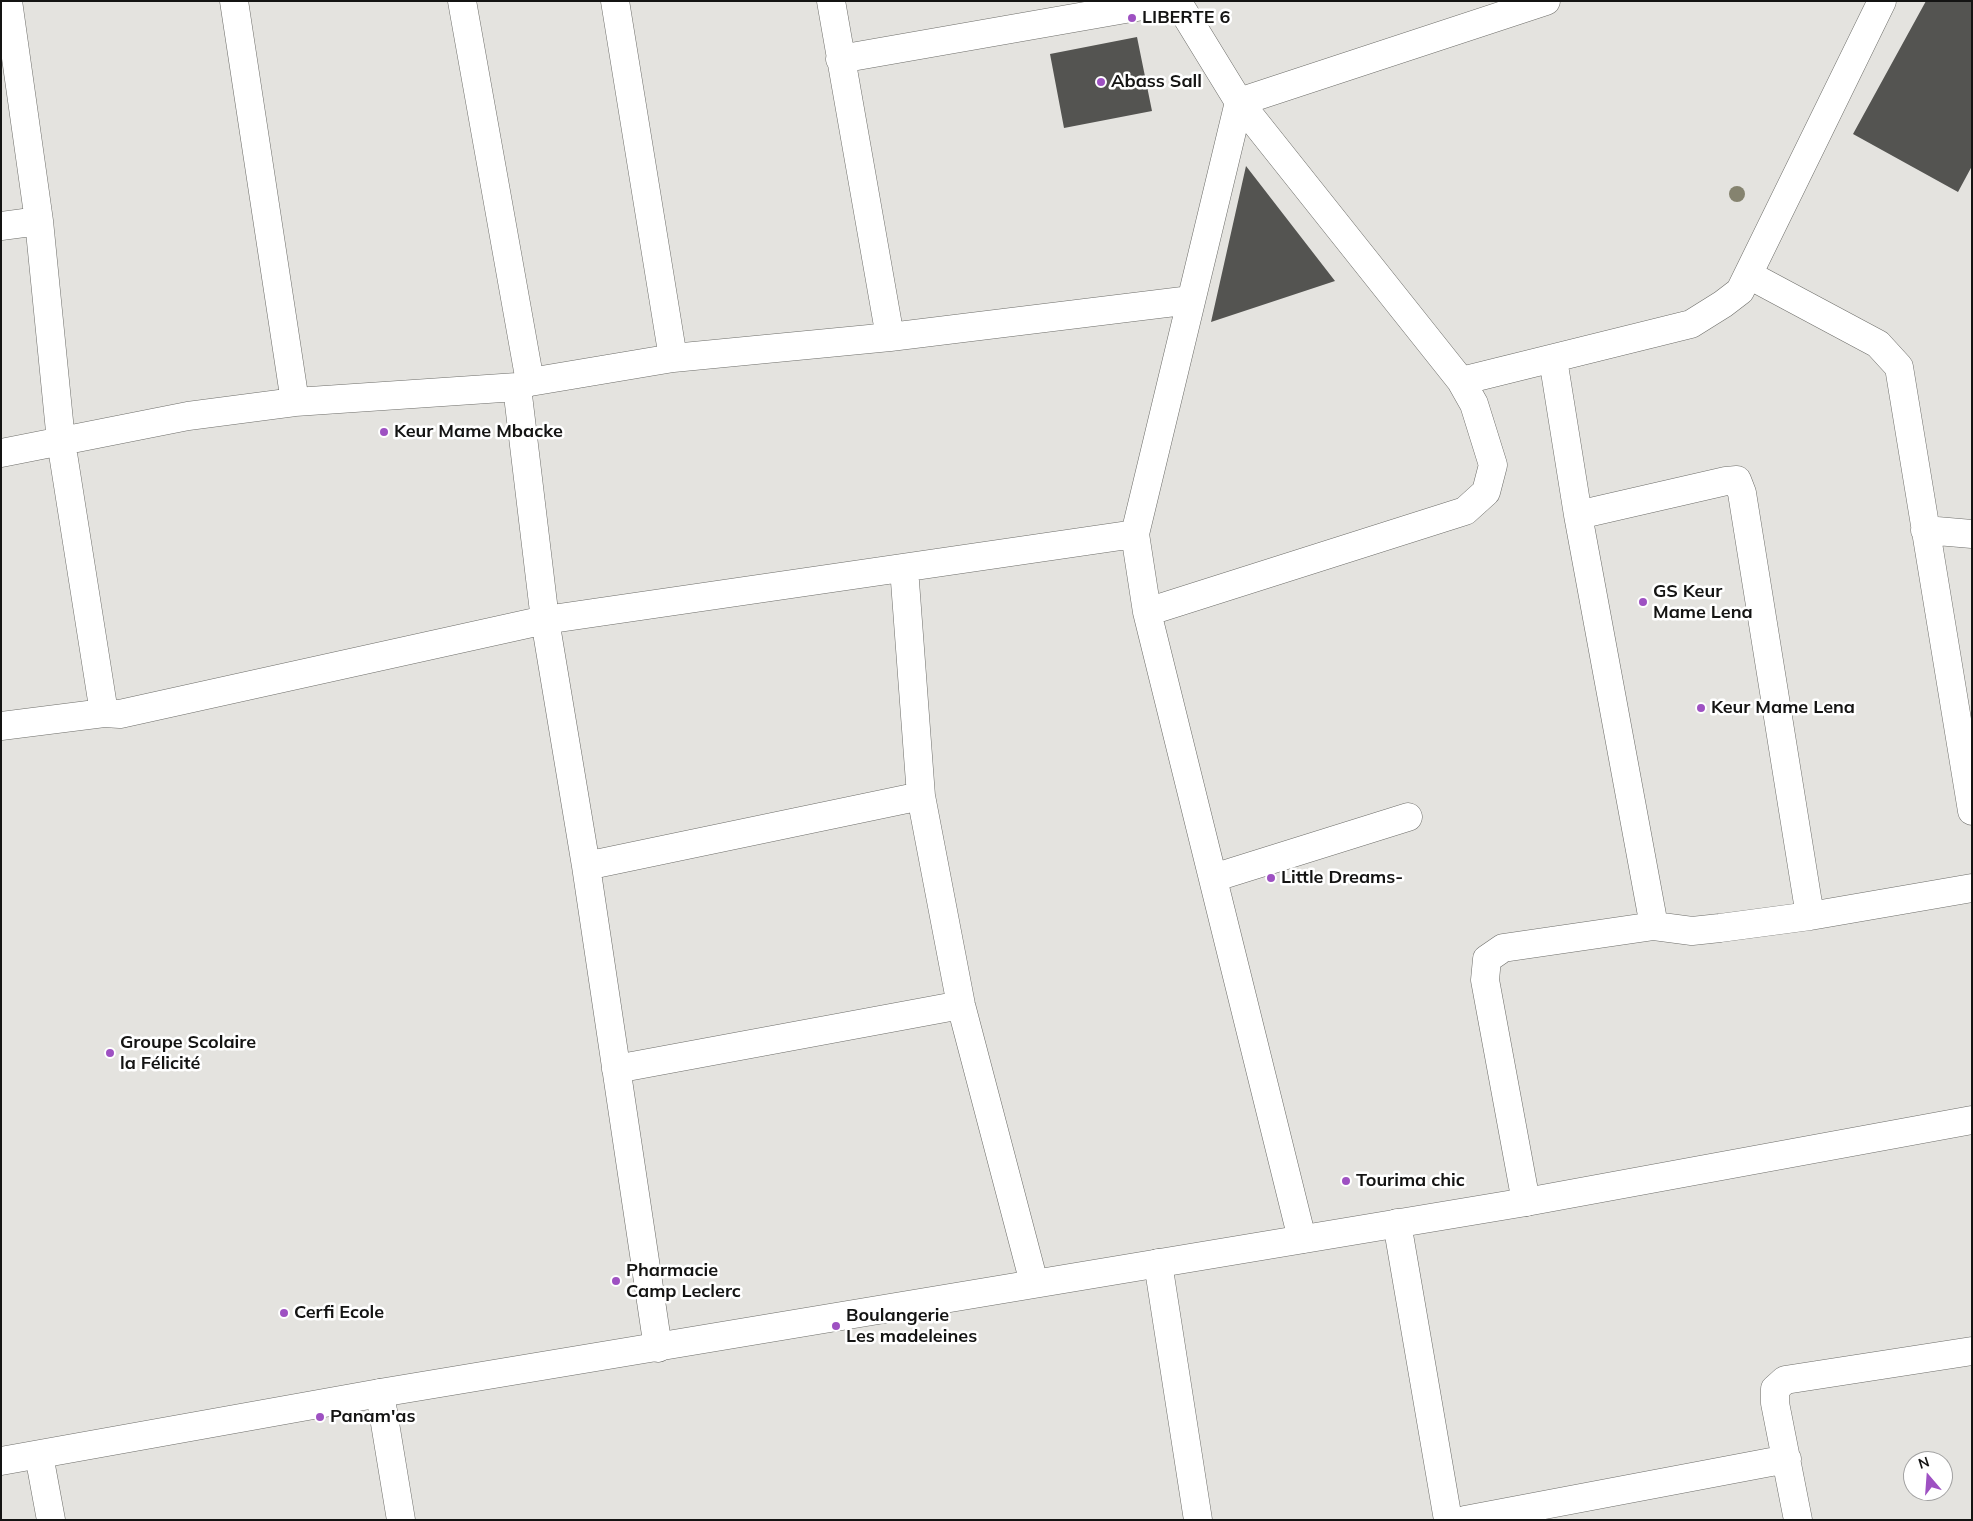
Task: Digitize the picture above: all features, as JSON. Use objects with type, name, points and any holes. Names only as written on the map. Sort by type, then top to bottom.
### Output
[{"type":"street","points":[[8,1],[39,221],[61,441],[104,713]]},
{"type":"street","points":[[234,1],[295,402]]},
{"type":"street","points":[[462,1],[523,385],[546,620],[586,866],[658,1348]]},
{"type":"street","points":[[615,1],[673,358]]},
{"type":"street","points":[[831,1],[890,337]]},
{"type":"street","points":[[840,59],[1171,1]]},
{"type":"street","points":[[1147,612],[1465,511],[1486,492],[1493,465],[1474,404],[1461,381],[1239,102],[1177,1]]},
{"type":"street","points":[[1239,102],[1486,11],[1546,1]]},
{"type":"street","points":[[1461,381],[1691,324],[1740,291],[1882,1]]},
{"type":"street","points":[[1239,102],[1136,534],[1147,612],[1302,1238]]},
{"type":"street","points":[[1,226],[39,221]]},
{"type":"street","points":[[1749,275],[1878,344],[1899,367],[1972,811]]},
{"type":"street","points":[[1,453],[188,416],[295,402],[523,385],[673,358],[890,337],[1191,300]]},
{"type":"street","points":[[1553,359],[1578,515],[1654,926]]},
{"type":"street","points":[[1578,515],[1726,481],[1738,480],[1742,493],[1810,916]]},
{"type":"street","points":[[1925,530],[1972,534]]},
{"type":"street","points":[[1,726],[104,713],[120,714],[546,620],[1136,534]]},
{"type":"street","points":[[904,568],[921,796],[961,1005],[1034,1283]]},
{"type":"street","points":[[586,866],[921,796]]},
{"type":"street","points":[[1213,878],[1408,817]]},
{"type":"street","points":[[1526,1202],[1485,980],[1487,960],[1503,948],[1654,926],[1692,931],[1810,916],[1972,888]]},
{"type":"street","points":[[616,1069],[961,1005]]},
{"type":"street","points":[[1,1461],[380,1394],[1302,1238],[1526,1202],[1972,1120]]},
{"type":"street","points":[[1397,1223],[1448,1520]]},
{"type":"street","points":[[1158,1263],[1198,1520]]},
{"type":"street","points":[[1798,1520],[1775,1403],[1775,1389],[1785,1380],[1972,1351]]},
{"type":"street","points":[[380,1394],[401,1520]]},
{"type":"street","points":[[39,1454],[51,1520]]},
{"type":"street","points":[[1464,1520],[1787,1459]]},
{"type":"building","points":[[1926,1],[1972,1],[1972,166],[1958,192],[1853,134]]},
{"type":"building","name":"Abass Sall","points":[[1137,37],[1152,111],[1064,128],[1050,54]]},
{"type":"building","points":[[1246,166],[1335,281],[1211,322]]},
{"type":"place","name":"LIBERTE 6","points":[[1132,18]]},
{"type":"place","name":"Abass Sall","points":[[1101,82]]},
{"type":"place","name":"Keur Mame Mbacke","points":[[384,432]]},
{"type":"place","name":"GS Keur Mame Lena","points":[[1643,602]]},
{"type":"place","name":"Keur Mame Lena","points":[[1701,708]]},
{"type":"place","name":"Little Dreams-","points":[[1271,878]]},
{"type":"place","name":"Groupe Scolaire la Félicité","points":[[110,1053]]},
{"type":"place","name":"Tourima chic","points":[[1346,1181]]},
{"type":"place","name":"Pharmacie Camp Leclerc","points":[[616,1281]]},
{"type":"place","name":"Cerfi Ecole","points":[[284,1313]]},
{"type":"place","name":"Boulangerie Les madeleines","points":[[836,1326]]},
{"type":"place","name":"Panam'as","points":[[320,1417]]}]
